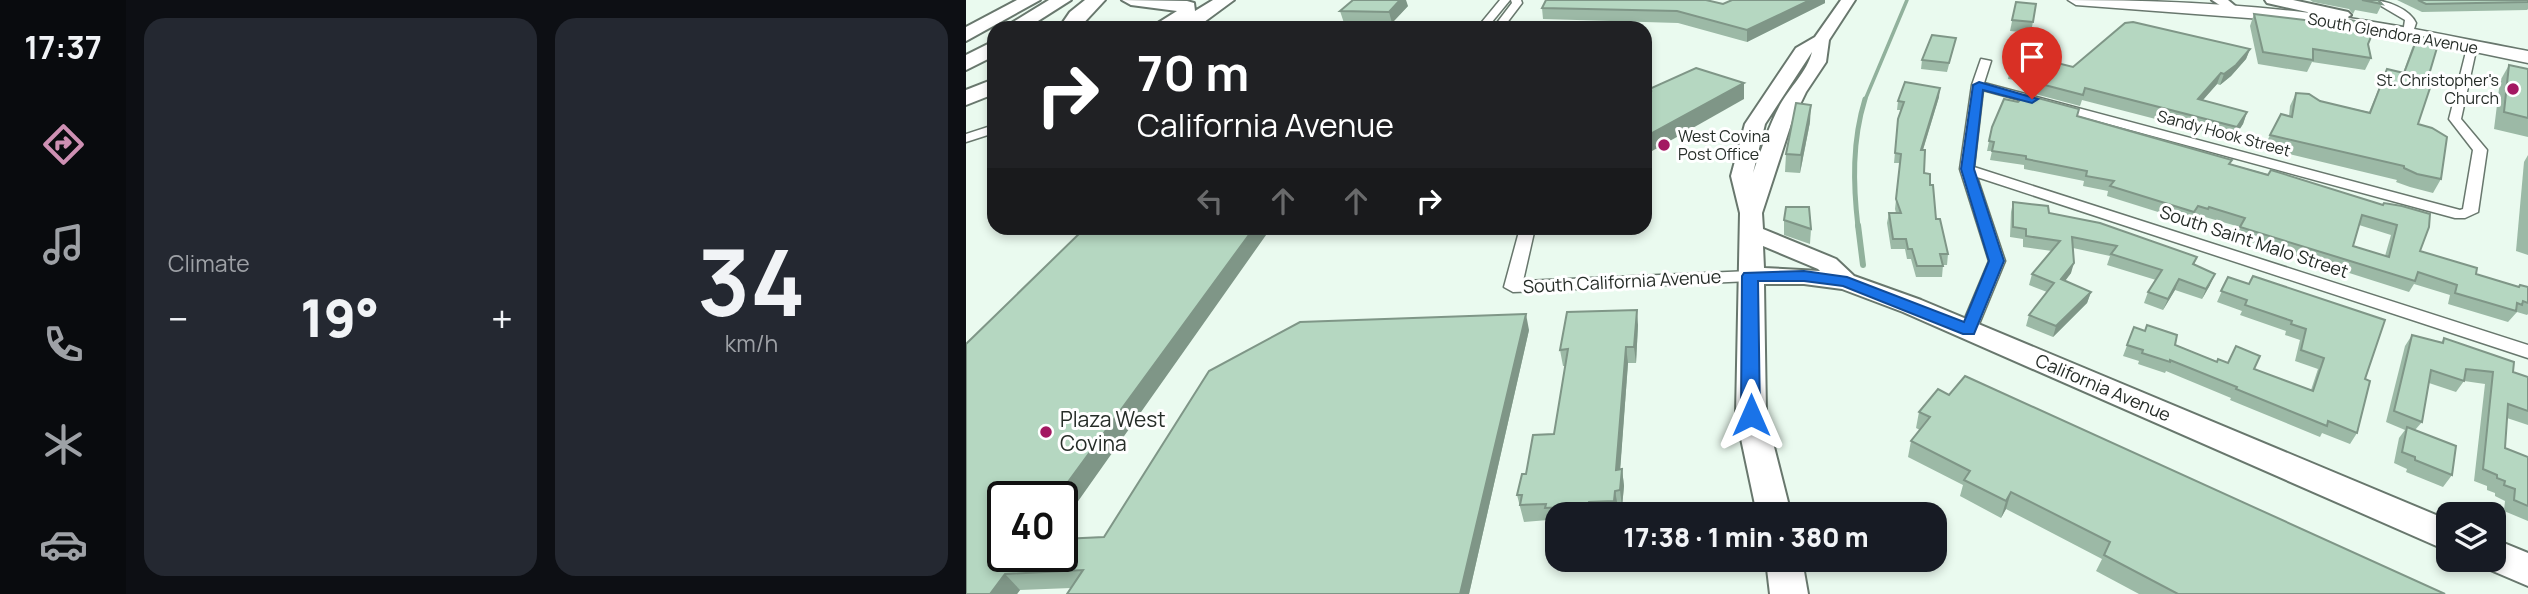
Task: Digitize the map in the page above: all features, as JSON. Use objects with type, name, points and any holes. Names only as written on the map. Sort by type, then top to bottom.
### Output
[{"type":"highway","points":[[1131,0],[1187,7],[1185,15],[1173,21]]},
{"type":"highway","points":[[1194,21],[1225,0]]},
{"type":"highway","points":[[1023,21],[1051,2]]},
{"type":"highway","points":[[1033,21],[1051,2]]},
{"type":"highway","points":[[1051,2],[1064,21]]},
{"type":"highway","points":[[989,21],[1051,2]]},
{"type":"highway","points":[[1012,21],[1051,2]]},
{"type":"highway","points":[[1002,21],[1051,2]]},
{"type":"highway","points":[[966,28],[987,22]]},
{"type":"highway","points":[[966,35],[987,27]]},
{"type":"highway","points":[[966,45],[987,33]]},
{"type":"highway","points":[[966,55],[987,43]]},
{"type":"highway","points":[[966,64],[987,51]]},
{"type":"highway","points":[[966,98],[987,89]]},
{"type":"main road","points":[[2076,0],[2226,4]]},
{"type":"main road","points":[[2195,0],[2226,4]]},
{"type":"main road","name":"South Glendora Avenue","points":[[2226,4],[2343,15],[2528,57]]},
{"type":"main road","name":"South Glendora Avenue","points":[[2226,4],[2409,30]]},
{"type":"main road","name":"South Glendora Avenue","points":[[2473,43],[2528,50]]},
{"type":"street","points":[[1488,21],[1505,0]]},
{"type":"street","points":[[1503,21],[1517,3],[1516,0]]},
{"type":"street","points":[[1770,502],[1751,415],[1751,222],[1776,133],[1797,92],[1822,57],[1821,40],[1848,0]]},
{"type":"street","points":[[2272,0],[2343,15]]},
{"type":"street","points":[[2376,0],[2409,18],[2409,30]]},
{"type":"street","name":"Sandy Hook Street","points":[[1979,85],[2460,215],[2470,212],[2480,150],[2455,119],[2473,43]]},
{"type":"street","points":[[1969,330],[1997,261],[1968,169],[1979,85],[1985,61]]},
{"type":"street","points":[[966,138],[987,131]]},
{"type":"street","name":"South Saint Malo Street","points":[[1968,169],[2528,352]]},
{"type":"street","points":[[1751,222],[1827,264],[1847,282]]},
{"type":"street","name":"South California Avenue","points":[[1525,235],[1513,287],[1750,276]]},
{"type":"street","name":"California Avenue","points":[[1750,276],[1804,276],[1847,282],[1969,330],[2436,531]]},
{"type":"street","points":[[2506,560],[2528,570]]},
{"type":"street","points":[[1786,572],[1789,594]]},
{"type":"building","points":[[1353,0],[1400,0],[1389,12],[1340,11]]},
{"type":"building","points":[[1546,0],[1706,0],[1723,4],[1732,0],[1810,0],[1747,30],[1677,11],[1542,8]]},
{"type":"building","points":[[2362,0],[2378,0],[2382,4]]},
{"type":"building","points":[[2418,0],[2528,0],[2528,2],[2426,4]]},
{"type":"building","points":[[2016,2],[2036,4],[2033,22],[2012,20]]},
{"type":"building","points":[[2254,14],[2338,24],[2339,18],[2356,21],[2355,28],[2373,32],[2368,44],[2371,58],[2313,49],[2313,60],[2263,52]]},
{"type":"building","points":[[2133,22],[2250,49],[2236,65],[2224,74],[2221,73],[2198,99],[2247,112],[2237,127],[2085,88],[2083,95],[2037,83],[2048,73],[2011,68],[2014,50],[2029,52],[2029,56],[2073,67],[2125,23]]},
{"type":"building","points":[[1932,35],[1956,38],[1949,63],[1922,60]]},
{"type":"building","points":[[2418,36],[2439,41],[2428,78],[2433,79],[2418,124],[2447,137],[2441,179],[2417,174],[2404,166],[2270,135],[2281,114],[2292,117],[2296,93],[2309,94],[2320,101],[2370,113],[2387,69],[2404,73]]},
{"type":"building","points":[[2509,65],[2528,69],[2528,118],[2504,112]]},
{"type":"building","points":[[1696,68],[1744,83],[1652,133],[1652,88]]},
{"type":"building","points":[[1905,82],[1940,88],[1921,150],[1925,150],[1924,173],[1930,174],[1936,219],[1940,219],[1948,254],[1940,254],[1943,266],[1917,266],[1906,239],[1893,239],[1889,213],[1901,213],[1896,199],[1901,154],[1895,153],[1898,119],[1904,102],[1898,101]]},
{"type":"building","points":[[2026,95],[2079,109],[2077,116],[2232,160],[2229,164],[2268,175],[2271,170],[2383,205],[2402,206],[2430,214],[2429,227],[2420,251],[2477,268],[2476,274],[2519,287],[2528,287],[2528,303],[2517,303],[2516,311],[2455,293],[2457,285],[2418,272],[2415,281],[2240,227],[2245,218],[2209,207],[2198,206],[2194,212],[2110,186],[2114,181],[2086,176],[2087,171],[2026,159],[2026,156],[1992,151],[1994,142],[1989,141],[1992,127],[2004,99],[2018,102]],"holes":[[[2362,215],[2397,225],[2389,257],[2353,246]]]},
{"type":"building","points":[[1796,103],[1811,105],[1801,155],[1786,154]]},
{"type":"building","points":[[2013,202],[2048,206],[2049,213],[2100,223],[2197,257],[2193,264],[2215,274],[2206,289],[2179,279],[2168,299],[2148,292],[2162,270],[2111,254],[2117,246],[2072,237],[2074,263],[2061,279],[2091,292],[2056,326],[2029,315],[2054,283],[2032,274],[2060,241],[2026,236],[2026,229],[2013,227]]},
{"type":"building","points":[[1786,207],[1809,207],[1811,229],[1784,220]]},
{"type":"building","points":[[1078,235],[1249,235],[1069,481],[987,481],[987,572],[1044,572],[1005,574],[990,594],[966,594],[966,344]]},
{"type":"building","points":[[2253,276],[2385,320],[2365,379],[2370,381],[2357,433],[2328,421],[2327,426],[2236,389],[2237,387],[2170,360],[2142,353],[2143,350],[2127,345],[2134,327],[2145,331],[2147,325],[2177,335],[2175,345],[2217,362],[2218,359],[2228,363],[2236,346],[2260,356],[2254,369],[2313,391],[2324,358],[2301,350],[2306,329],[2291,324],[2292,321],[2245,305],[2247,300],[2221,291],[2228,277],[2249,284]]},
{"type":"building","points":[[1637,310],[1634,347],[1626,347],[1616,470],[1622,469],[1620,490],[1615,491],[1614,501],[1520,505],[1522,495],[1517,495],[1522,474],[1526,474],[1533,435],[1554,434],[1568,349],[1560,350],[1567,312]]},
{"type":"building","points":[[1526,314],[1460,594],[1067,594],[1083,570],[1078,570],[1078,538],[1104,537],[1209,371],[1300,322]]},
{"type":"building","points":[[2412,335],[2443,343],[2444,338],[2514,362],[2513,372],[2528,377],[2528,411],[2508,404],[2505,448],[2528,457],[2528,506],[2514,500],[2515,489],[2504,485],[2505,481],[2483,469],[2493,372],[2466,369],[2464,381],[2431,370],[2422,422],[2394,411]]},
{"type":"building","points":[[1965,376],[2445,594],[2178,594],[2104,555],[2110,542],[2011,492],[2006,501],[1964,480],[1970,471],[1911,441],[1930,417],[1919,412],[1938,389],[1949,395]]},
{"type":"building","points":[[2407,427],[2456,446],[2452,475],[2402,452]]},
{"type":"waterway","points":[[1865,100],[1907,0]]},
{"type":"waterway","points":[[1858,227],[1855,163],[1865,99]]},
{"type":"waterway","points":[[1858,225],[1863,265]]},
{"type":"place","name":"St. Christopher's Church","points":[[2513,89]]},
{"type":"place","name":"West Covina Post Office","points":[[1664,145]]},
{"type":"place","name":"Plaza West Covina","points":[[1046,432]]},
{"type":"route","points":[[1751,415],[1750,276],[1804,276],[1847,282],[1969,330],[1997,261],[1968,169],[1979,85],[2032,99]]}]
